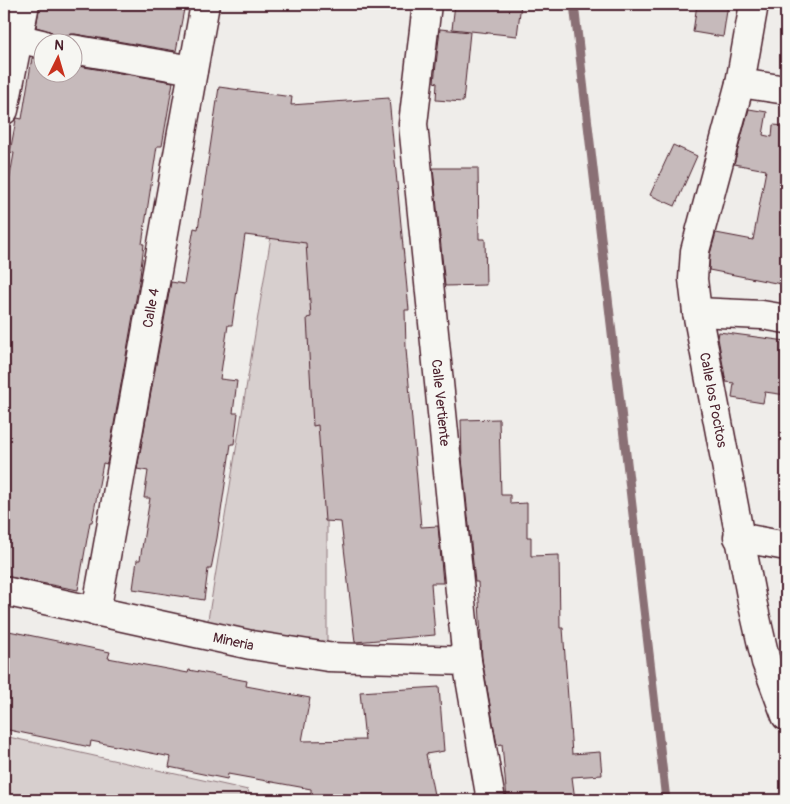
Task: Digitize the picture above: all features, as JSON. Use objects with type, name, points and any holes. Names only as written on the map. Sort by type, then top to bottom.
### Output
[{"type":"street","points":[[4,110],[10,37],[25,4]]},
{"type":"street","name":"Calle 4","points":[[96,612],[205,4]]},
{"type":"street","name":"Calle Vertiente","points":[[427,4],[413,124],[467,661],[491,800]]},
{"type":"street","name":"Calle los Pocitos","points":[[754,4],[740,83],[695,251],[693,279],[697,312],[738,537],[766,662],[786,716]]},
{"type":"street","points":[[10,37],[32,42]]},
{"type":"street","points":[[82,51],[193,70]]},
{"type":"street","points":[[740,83],[786,90]]},
{"type":"street","points":[[697,312],[762,315],[786,319]]},
{"type":"street","points":[[738,537],[786,546]]},
{"type":"street","name":"Mineria","points":[[4,592],[251,645],[328,657],[467,661]]},
{"type":"shaded area","points":[[290,121],[327,127],[327,652],[206,632]]},
{"type":"shaded area","points":[[4,736],[248,790],[251,800],[4,800]]},
{"type":"building","points":[[40,4],[185,4],[176,51],[82,35],[82,32],[52,32],[36,27]]},
{"type":"building","points":[[455,4],[521,4],[517,36],[452,29]]},
{"type":"building","points":[[697,4],[728,4],[723,37],[693,32]]},
{"type":"building","points":[[440,29],[470,32],[463,102],[436,100],[437,83],[434,82]]},
{"type":"building","points":[[32,58],[32,82],[82,82],[82,67],[173,82],[162,146],[157,146],[142,244],[144,244],[140,276],[107,464],[103,463],[78,590],[4,576],[4,211],[14,153],[10,152],[16,120],[17,118],[22,119]]},
{"type":"building","points":[[219,87],[292,97],[291,105],[389,98],[409,310],[405,310],[406,349],[421,527],[438,526],[443,583],[431,583],[435,635],[355,642],[341,522],[325,521],[318,425],[313,426],[307,318],[311,317],[306,243],[245,235],[232,325],[228,325],[220,379],[237,381],[233,413],[238,413],[234,444],[231,444],[217,538],[211,569],[208,569],[204,600],[133,589],[137,560],[140,560],[150,498],[144,498],[148,471],[137,469],[171,282],[184,284],[194,228],[198,229]]},
{"type":"building","points":[[749,109],[767,112],[763,135],[772,137],[773,125],[786,126],[786,285],[709,270],[710,254],[716,233],[753,240],[766,170],[734,164]]},
{"type":"building","points":[[673,145],[697,156],[675,206],[650,195]]},
{"type":"building","points":[[433,168],[478,168],[479,239],[485,239],[486,285],[445,286]]},
{"type":"building","points":[[719,332],[786,341],[786,395],[765,392],[763,403],[732,398],[734,383],[726,382],[718,338]]},
{"type":"building","points":[[499,419],[501,495],[510,495],[510,504],[527,503],[527,537],[531,537],[531,556],[559,555],[560,628],[563,628],[572,754],[600,752],[602,775],[572,777],[575,800],[507,800],[502,744],[497,745],[482,659],[478,582],[475,582],[462,459],[461,420]]},
{"type":"building","points":[[4,630],[110,652],[108,658],[188,673],[189,670],[247,681],[246,686],[310,698],[302,741],[365,740],[360,692],[439,687],[444,751],[426,754],[435,800],[311,800],[311,789],[228,774],[227,779],[169,767],[171,757],[91,741],[90,747],[4,729]]},
{"type":"waterway","points":[[574,4],[666,800]]}]
